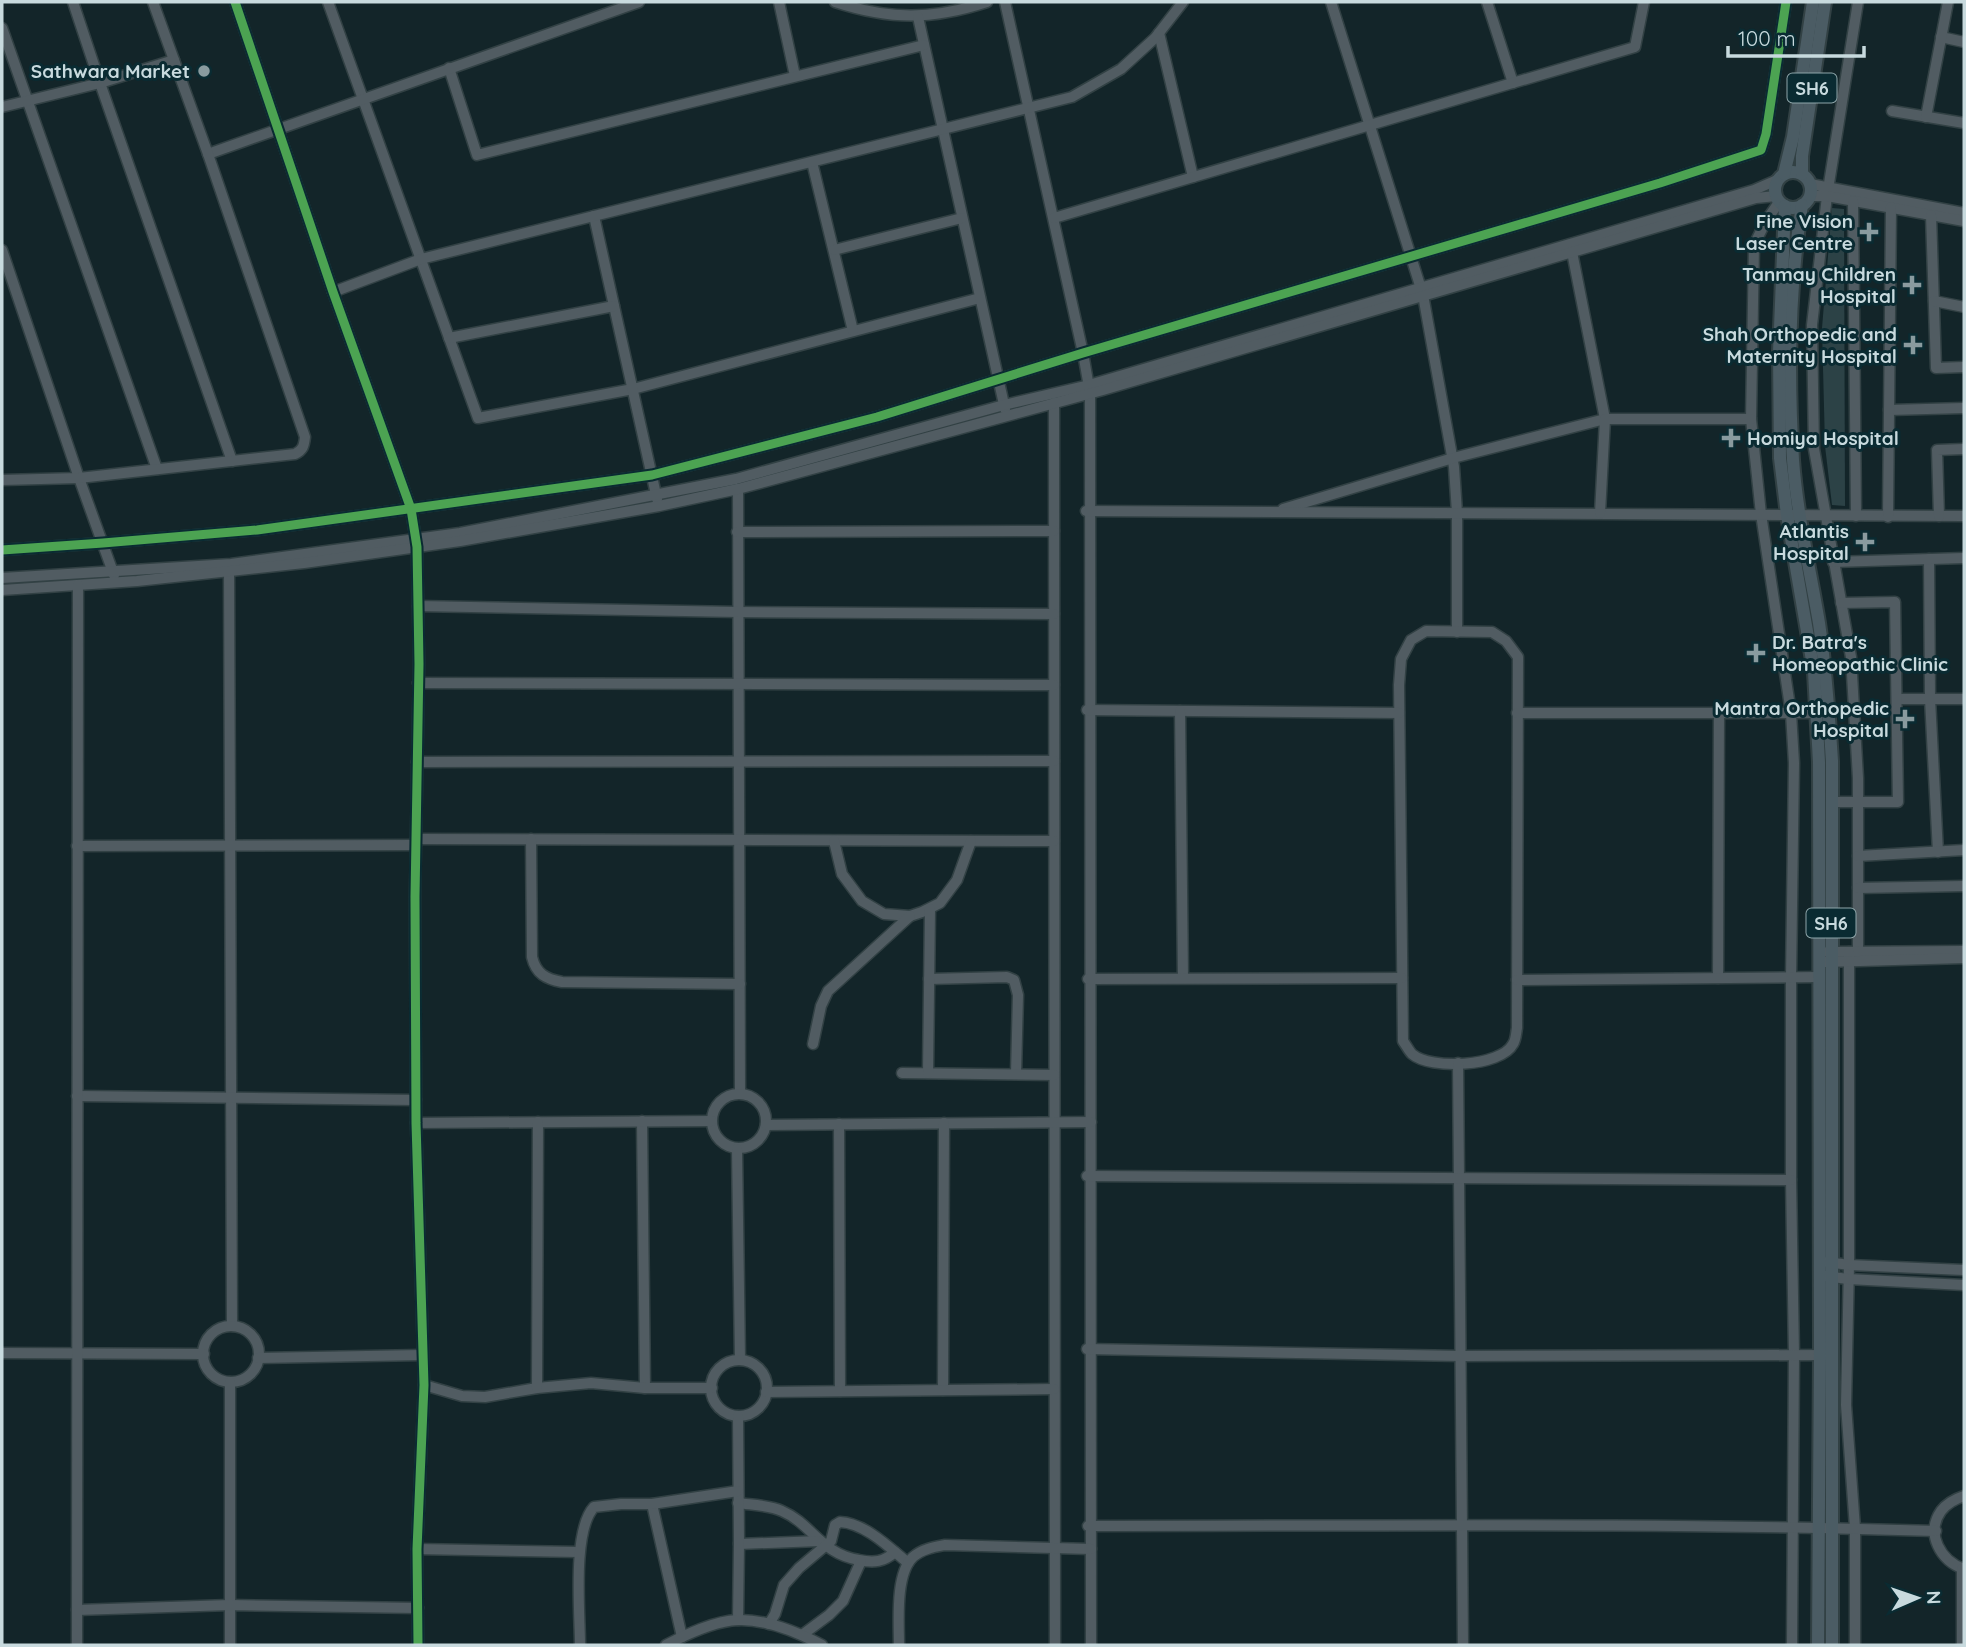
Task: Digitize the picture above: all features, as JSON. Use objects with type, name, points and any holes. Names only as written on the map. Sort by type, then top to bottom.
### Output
[{"type":"main road","name":"SH6","points":[[1813,2],[1793,136],[1781,177],[1774,188],[1780,201],[1780,457],[1819,625],[1828,686],[1832,761],[1826,957],[1819,977],[1826,1262]]},
{"type":"main road","name":"SH6","points":[[1818,1645],[1825,1527],[1826,957],[1817,713],[1794,515],[1791,352],[1796,244],[1806,190],[1804,144],[1825,2]]},
{"type":"main road","points":[[1780,201],[1791,208],[1806,190],[1794,172],[1781,177]]},
{"type":"main road","name":"SH6","points":[[1825,1527],[1832,1645]]},
{"type":"street","points":[[73,2],[232,461]]},
{"type":"street","points":[[2,480],[79,478],[295,454],[300,452],[304,445],[305,437],[153,2]]},
{"type":"street","points":[[235,2],[333,292],[411,509],[417,543],[416,1124],[424,1385],[417,1549],[418,1645]]},
{"type":"street","points":[[329,2],[478,418],[633,389],[979,298]]},
{"type":"street","points":[[208,154],[639,2]]},
{"type":"street","points":[[779,2],[795,76]]},
{"type":"street","points":[[835,2],[874,13],[918,17],[960,11],[987,2]]},
{"type":"street","points":[[1005,2],[1083,353],[1087,387],[1089,1645]]},
{"type":"street","points":[[333,292],[421,259],[1072,97],[1121,69],[1159,33],[1183,2]]},
{"type":"street","points":[[1331,2],[1422,291],[1453,458],[1457,513],[1457,632]]},
{"type":"street","points":[[1487,2],[1513,82]]},
{"type":"street","points":[[1054,218],[1635,47],[1644,2]]},
{"type":"street","points":[[2,550],[257,530],[652,475],[877,416],[1660,183],[1761,150],[1766,134],[1786,2]]},
{"type":"street","points":[[1855,1645],[1855,1528],[1846,1405],[1852,955],[1858,888],[1858,802],[1851,657],[1814,449],[1812,325],[1827,192],[1858,2]]},
{"type":"street","points":[[1926,117],[1948,2]]},
{"type":"street","points":[[918,17],[1007,417]]},
{"type":"street","points":[[2,28],[157,469]]},
{"type":"street","points":[[1159,33],[1192,177]]},
{"type":"street","points":[[1941,37],[1964,42]]},
{"type":"street","points":[[449,68],[477,155],[924,45]]},
{"type":"street","points":[[2,107],[100,83],[174,60]]},
{"type":"street","points":[[1892,111],[1964,123]]},
{"type":"street","points":[[812,162],[853,331]]},
{"type":"street","points":[[2,590],[78,585],[115,577],[417,543],[736,479],[1004,405],[1087,387],[1422,291],[1754,190],[1781,177]]},
{"type":"street","points":[[1806,190],[1964,213]]},
{"type":"street","points":[[1827,192],[1853,201],[1964,221]]},
{"type":"street","points":[[1422,291],[1572,252],[1756,198],[1780,201],[1766,221],[1755,245],[1751,419],[1761,514],[1791,713],[1794,763],[1791,978],[1794,1355],[1792,1645]]},
{"type":"street","points":[[1853,201],[1856,516]]},
{"type":"street","points":[[1888,517],[1891,207]]},
{"type":"street","points":[[1931,215],[1936,368],[1964,367]]},
{"type":"street","points":[[594,216],[659,506]]},
{"type":"street","points":[[834,250],[962,218]]},
{"type":"street","points":[[2,250],[115,577]]},
{"type":"street","points":[[1572,252],[1605,419],[1600,513]]},
{"type":"street","points":[[1934,301],[1964,307]]},
{"type":"street","points":[[449,338],[614,306]]},
{"type":"street","points":[[2,578],[115,577],[229,571],[304,563],[659,506],[738,489],[1007,417],[1054,403],[1087,387]]},
{"type":"street","points":[[1054,403],[1055,1645]]},
{"type":"street","points":[[1889,410],[1964,408]]},
{"type":"street","points":[[1272,512],[1453,458],[1605,419],[1751,419]]},
{"type":"street","points":[[1939,516],[1937,450],[1964,449]]},
{"type":"street","points":[[738,489],[740,1093]]},
{"type":"street","points":[[1088,511],[1964,516]]},
{"type":"street","points":[[737,532],[1054,531]]},
{"type":"street","points":[[1833,562],[1964,558]]},
{"type":"street","points":[[1929,559],[1930,699],[1938,852]]},
{"type":"street","points":[[229,571],[232,1326]]},
{"type":"street","points":[[77,1645],[78,585]]},
{"type":"street","points":[[1832,802],[1898,802],[1895,602],[1841,603]]},
{"type":"street","points":[[418,606],[1054,614]]},
{"type":"street","points":[[1426,631],[1457,632],[1492,632],[1506,640],[1518,657],[1517,1028],[1513,1045],[1502,1055],[1484,1062],[1430,1063],[1412,1055],[1403,1041],[1399,713],[1401,659],[1411,640],[1426,631]]},
{"type":"street","points":[[418,683],[1054,685]]},
{"type":"street","points":[[1897,699],[1964,699]]},
{"type":"street","points":[[1089,710],[1399,713]]},
{"type":"street","points":[[1180,711],[1183,978]]},
{"type":"street","points":[[1517,713],[1817,713]]},
{"type":"street","points":[[1718,978],[1719,713]]},
{"type":"street","points":[[417,762],[1054,761]]},
{"type":"street","points":[[78,846],[230,846],[531,839],[1054,841]]},
{"type":"street","points":[[531,839],[531,957],[540,974],[562,982],[740,984]]},
{"type":"street","points":[[834,841],[842,874],[862,901],[884,914],[910,916]]},
{"type":"street","points":[[813,1044],[821,1006],[828,991],[910,916],[940,903],[957,880],[971,841]]},
{"type":"street","points":[[1858,856],[1964,850]]},
{"type":"street","points":[[1858,888],[1964,886]]},
{"type":"street","points":[[928,1073],[930,909]]},
{"type":"street","points":[[1826,957],[1964,951]]},
{"type":"street","points":[[1852,955],[1964,958]]},
{"type":"street","points":[[929,979],[1007,977],[1014,980],[1018,995],[1016,1074]]},
{"type":"street","points":[[1517,980],[1819,977]]},
{"type":"street","points":[[1089,979],[1402,978]]},
{"type":"street","points":[[1458,1063],[1463,1645]]},
{"type":"street","points":[[902,1073],[1054,1075]]},
{"type":"street","points":[[740,1093],[752,1096],[760,1103],[765,1112],[766,1125],[757,1142],[737,1149],[717,1138],[712,1129],[712,1121],[714,1108],[722,1099],[730,1094],[740,1093]]},
{"type":"street","points":[[77,1096],[416,1100]]},
{"type":"street","points":[[642,1121],[645,1388]]},
{"type":"street","points":[[416,1124],[712,1121]]},
{"type":"street","points":[[537,1388],[538,1122]]},
{"type":"street","points":[[766,1125],[1089,1122]]},
{"type":"street","points":[[943,1390],[944,1123]]},
{"type":"street","points":[[839,1124],[840,1391]]},
{"type":"street","points":[[737,1149],[740,1360]]},
{"type":"street","points":[[1089,1176],[1791,1180]]},
{"type":"street","points":[[1826,1262],[1964,1270]]},
{"type":"street","points":[[1826,1276],[1964,1285]]},
{"type":"street","points":[[232,1326],[244,1329],[253,1336],[258,1358],[256,1367],[249,1375],[239,1381],[230,1382],[218,1379],[209,1371],[204,1362],[204,1354],[206,1341],[214,1332],[232,1326]]},
{"type":"street","points":[[1089,1349],[1461,1356],[1826,1354]]},
{"type":"street","points":[[2,1353],[204,1354]]},
{"type":"street","points":[[258,1358],[422,1355]]},
{"type":"street","points":[[740,1360],[752,1363],[761,1370],[766,1392],[758,1409],[738,1416],[726,1413],[718,1406],[712,1396],[712,1388],[714,1375],[722,1366],[740,1360]]},
{"type":"street","points":[[230,1382],[230,1645]]},
{"type":"street","points":[[424,1385],[462,1396],[485,1397],[537,1388],[591,1383],[645,1388],[712,1388]]},
{"type":"street","points":[[766,1392],[1054,1389]]},
{"type":"street","points":[[738,1416],[738,1620]]},
{"type":"street","points":[[580,1645],[579,1552],[589,1513],[594,1507],[652,1504],[738,1491]]},
{"type":"street","points":[[1962,1645],[1963,1569],[1951,1563],[1941,1553],[1935,1539],[1936,1521],[1941,1511],[1952,1500],[1964,1496]]},
{"type":"street","points":[[738,1503],[780,1510],[792,1516],[822,1543],[847,1558],[881,1561],[895,1552]]},
{"type":"street","points":[[652,1504],[682,1637]]},
{"type":"street","points":[[739,1544],[822,1543],[831,1541],[835,1525],[844,1521],[864,1530],[908,1563]]},
{"type":"street","points":[[1089,1526],[1462,1524],[1825,1527],[1936,1531]]},
{"type":"street","points":[[769,1624],[784,1585],[822,1543]]},
{"type":"street","points":[[899,1645],[901,1587],[908,1563],[921,1551],[945,1545],[1089,1549]]},
{"type":"street","points":[[417,1549],[579,1552]]},
{"type":"street","points":[[802,1635],[843,1601],[861,1561]]},
{"type":"street","points":[[77,1610],[230,1605],[418,1608]]},
{"type":"street","points":[[666,1645],[695,1631],[738,1620],[769,1624],[802,1635],[821,1645]]},
{"type":"shaded area","points":[[1832,208],[1844,209],[1845,506],[1832,505],[1825,446],[1822,328]]},
{"type":"cycle path","points":[[235,2],[333,292],[411,509],[417,547],[419,664],[415,897],[416,1123],[424,1385],[417,1549],[418,1645]]},
{"type":"cycle path","points":[[2,550],[257,530],[652,475],[877,417],[1083,353],[1660,183],[1761,150],[1766,134],[1786,2]]},
{"type":"place","name":"Sathwara Market","points":[[204,71]]},
{"type":"place","name":"Fine Vision Laser Centre","points":[[1869,232]]},
{"type":"place","name":"Tanmay Children Hospital","points":[[1912,285]]},
{"type":"place","name":"Shah Orthopedic and Maternity Hospital","points":[[1913,345]]},
{"type":"place","name":"Homiya Hospital","points":[[1731,438]]},
{"type":"place","name":"Atlantis Hospital","points":[[1865,542]]},
{"type":"place","name":"Dr. Batra's Homeopathic Clinic","points":[[1756,653]]},
{"type":"place","name":"Mantra Orthopedic Hospital","points":[[1905,719]]}]
